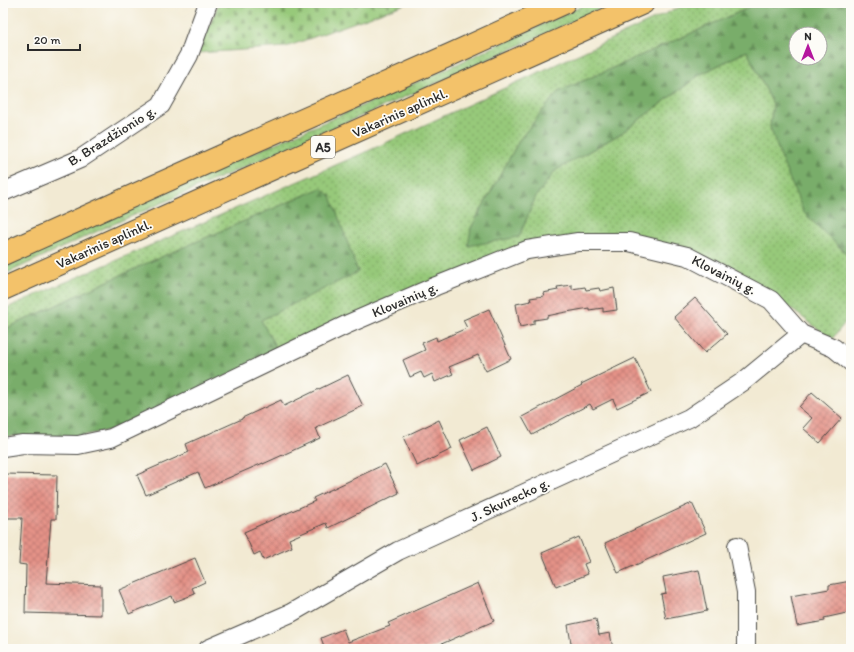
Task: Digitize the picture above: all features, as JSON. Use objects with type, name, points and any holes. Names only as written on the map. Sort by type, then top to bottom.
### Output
[{"type":"highway","name":"A5","points":[[3,254],[564,3]]},
{"type":"highway","name":"Vakarinis aplinkl.","points":[[3,289],[643,3]]},
{"type":"street","name":"B. Brazdžionio g.","points":[[3,192],[80,159],[161,104],[189,55],[208,3]]},
{"type":"street","name":"Klovainių g.","points":[[3,447],[22,444],[78,445],[111,438],[348,324],[436,286],[527,250],[578,242],[629,242],[687,256],[771,300],[801,334]]},
{"type":"street","points":[[801,334],[834,348],[851,362]]},
{"type":"street","name":"J. Skvirecko g.","points":[[208,649],[292,614],[398,551],[689,418],[744,381],[801,334]]},
{"type":"street","points":[[737,546],[746,592],[746,649]]},
{"type":"green space","points":[[219,3],[408,3],[286,47],[198,53]]},
{"type":"green space","points":[[589,3],[613,3],[423,89],[100,230],[3,275],[3,264],[100,219],[422,80]]},
{"type":"green space","points":[[689,3],[753,3],[746,9],[558,92],[520,139],[471,228],[519,237],[536,196],[556,170],[620,134],[701,74],[747,51],[773,104],[770,127],[804,213],[851,258],[851,315],[832,339],[738,270],[688,250],[583,237],[278,352],[261,320],[358,271],[321,188],[145,264],[3,330],[3,310],[368,151]]},
{"type":"green space","points":[[753,3],[851,3],[851,258],[804,213],[770,127],[773,104],[747,51],[701,74],[620,134],[556,170],[536,196],[519,237],[468,246],[471,228],[520,139],[558,92],[746,9]]},
{"type":"green space","points":[[321,188],[331,196],[358,272],[261,320],[278,352],[111,430],[70,438],[3,436],[3,330],[145,264]]},
{"type":"building","points":[[572,285],[572,289],[585,287],[586,290],[599,288],[600,291],[614,288],[617,310],[603,312],[603,308],[589,310],[589,308],[547,316],[547,318],[534,320],[534,324],[520,327],[516,304],[531,301],[530,298],[544,296],[543,293],[558,290],[557,287]]},
{"type":"building","points":[[695,298],[727,334],[705,353],[674,317]]},
{"type":"building","points":[[489,309],[511,359],[486,371],[478,355],[449,367],[453,374],[435,382],[432,374],[424,378],[421,372],[410,377],[403,360],[425,350],[422,343],[436,337],[437,341],[467,328],[463,320]]},
{"type":"building","points":[[635,358],[651,392],[617,408],[613,399],[593,409],[590,404],[532,435],[522,417],[582,385],[581,384]]},
{"type":"building","points":[[348,375],[363,406],[316,428],[320,438],[205,488],[198,472],[146,495],[137,475],[189,452],[186,444],[281,400],[284,406]]},
{"type":"building","points":[[812,392],[842,418],[820,443],[803,428],[812,418],[799,407]]},
{"type":"building","points":[[439,420],[452,449],[417,466],[403,437]]},
{"type":"building","points":[[487,427],[501,457],[474,470],[460,440]]},
{"type":"building","points":[[385,464],[399,493],[328,528],[326,523],[289,539],[292,547],[263,560],[260,552],[254,555],[244,532],[315,501],[313,498]]},
{"type":"building","points":[[3,474],[57,475],[56,519],[51,519],[46,583],[101,585],[101,615],[25,613],[26,565],[19,564],[22,518],[3,518]]},
{"type":"building","points":[[692,503],[706,533],[618,573],[605,543]]},
{"type":"building","points":[[579,537],[589,562],[584,564],[588,574],[556,587],[542,553]]},
{"type":"building","points":[[195,558],[205,582],[192,588],[195,594],[174,602],[172,596],[129,614],[119,590]]},
{"type":"building","points":[[699,570],[707,611],[666,619],[661,594],[666,593],[663,577]]},
{"type":"building","points":[[851,581],[851,612],[824,618],[825,621],[797,626],[791,596],[829,589],[829,585]]},
{"type":"building","points":[[478,583],[494,621],[430,649],[325,649],[321,638],[343,629],[348,642],[390,626],[388,623]]},
{"type":"building","points":[[596,619],[599,635],[610,633],[613,649],[572,649],[568,625]]}]
